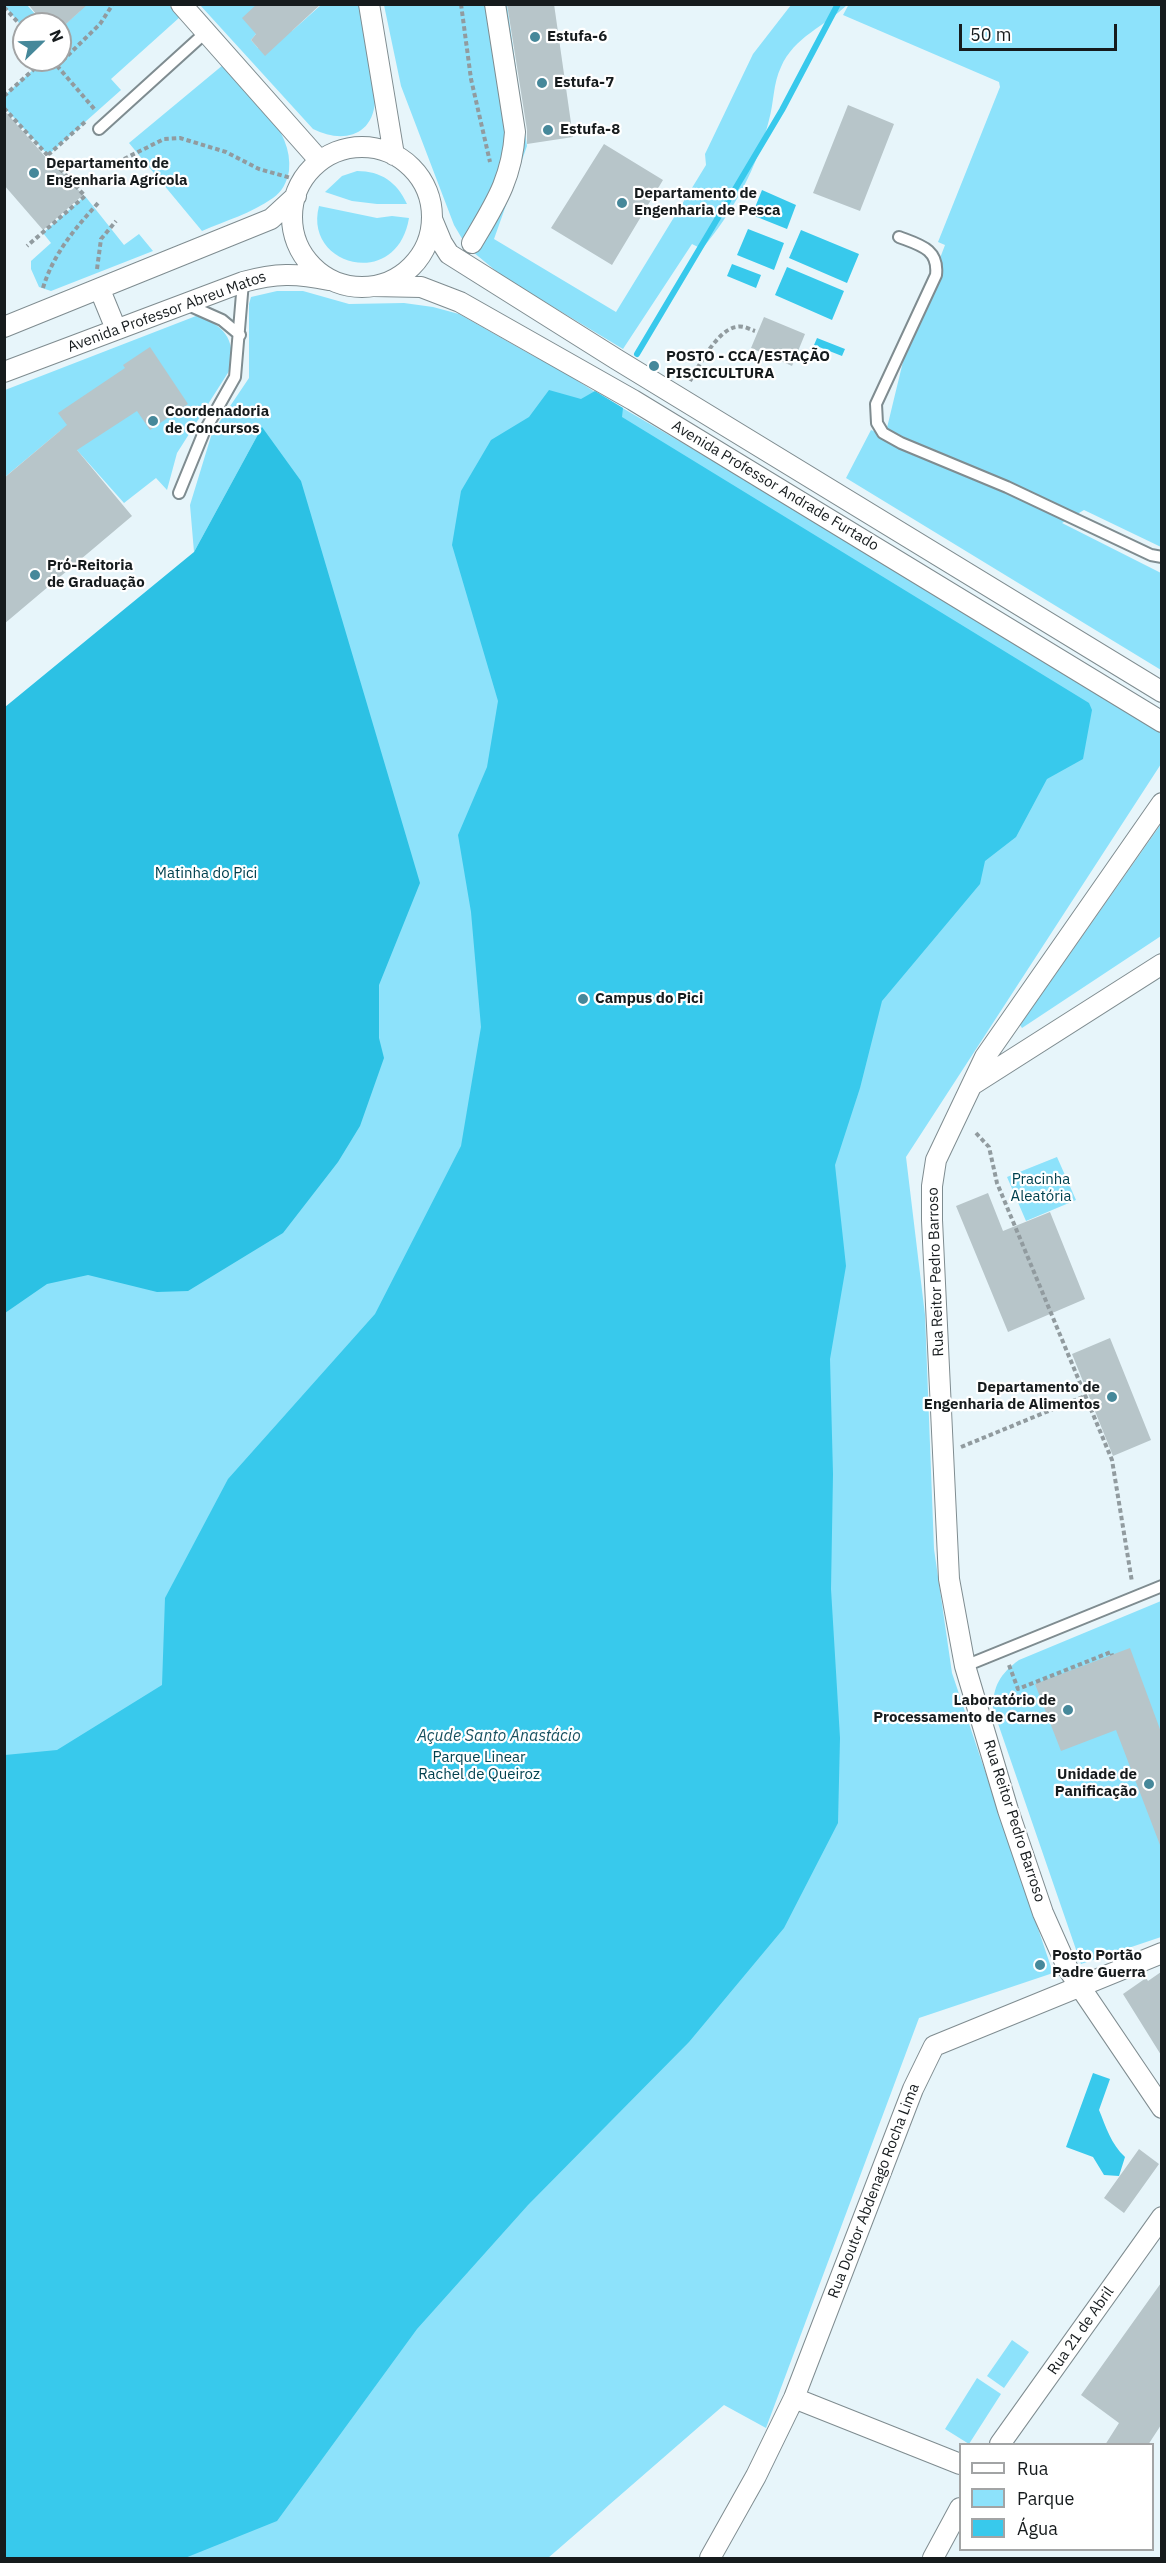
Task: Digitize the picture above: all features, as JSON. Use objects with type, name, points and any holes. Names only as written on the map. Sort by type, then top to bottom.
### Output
[{"type":"street","points":[[181,4],[320,161]]},
{"type":"street","points":[[369,4],[394,155]]},
{"type":"street","points":[[472,243],[508,177],[514,154],[515,132],[495,4]]},
{"type":"street","points":[[359,147],[377,149],[394,155],[418,176],[429,196],[432,219],[428,241],[421,256],[411,268],[394,280],[374,286],[352,287],[333,281],[315,269],[303,254],[295,236],[292,216],[296,196],[305,177],[320,161],[338,151],[359,147]]},
{"type":"street","points":[[4,327],[99,281],[272,219],[296,196]]},
{"type":"street","name":"Avenida Professor Andrade Furtado","points":[[432,219],[449,254],[1161,692]]},
{"type":"street","name":"Avenida Professor Abreu Matos","points":[[4,372],[243,282],[273,274],[302,274],[333,281]]},
{"type":"street","points":[[99,281],[117,329]]},
{"type":"street","name":"Avenida Professor Andrade Furtado","points":[[374,286],[421,287],[460,302],[600,380],[1161,722]]},
{"type":"street","name":"Rua Reitor Pedro Barroso","points":[[1161,803],[985,1057],[936,1160],[932,1186],[949,1579],[965,1666],[1008,1810],[1043,1912],[1068,1969],[1161,2108]]},
{"type":"street","points":[[972,1085],[1161,964]]},
{"type":"street","name":"Rua Doutor Abdenago Rocha Lima","points":[[710,2559],[756,2476],[794,2398],[913,2089],[934,2046],[1161,1953]]},
{"type":"street","name":"Rua 21 de Abril","points":[[1001,2443],[1161,2217]]},
{"type":"street","points":[[794,2398],[959,2464]]},
{"type":"street","points":[[933,2559],[959,2510]]},
{"type":"lane","points":[[99,129],[206,32]]},
{"type":"lane","points":[[899,237],[929,250],[936,257],[937,267],[936,275],[876,404],[875,416],[883,433],[1161,558]]},
{"type":"lane","points":[[179,493],[204,432],[235,377],[243,282]]},
{"type":"lane","points":[[183,303],[222,320],[240,335]]},
{"type":"lane","points":[[965,1666],[1161,1586]]},
{"type":"path","points":[[72,51],[100,24],[113,4]]},
{"type":"path","points":[[461,4],[471,79],[490,166]]},
{"type":"path","points":[[4,96],[31,72]]},
{"type":"path","points":[[48,155],[97,111],[62,72]]},
{"type":"path","points":[[4,108],[85,196],[27,246]]},
{"type":"path","points":[[124,159],[164,139],[180,138],[226,152],[259,169],[288,176]]},
{"type":"path","points":[[43,288],[51,266],[64,243],[100,201]]},
{"type":"path","points":[[99,281],[97,262],[101,239],[116,221]]},
{"type":"path","points":[[700,364],[720,336],[728,330],[744,327],[755,331]]},
{"type":"path","points":[[976,1133],[989,1147],[997,1183],[1112,1460],[1134,1597]]},
{"type":"path","points":[[957,1448],[1085,1396]]},
{"type":"path","points":[[1009,1664],[1018,1689],[1111,1652],[1112,1654]]},
{"type":"green space","points":[[849,4],[1161,5],[1161,547],[1084,510],[1062,523],[1161,573],[1161,670],[846,478],[871,430],[885,436],[907,345],[945,245],[938,242],[1000,87],[999,82],[843,15]]},
{"type":"green space","points":[[4,5],[27,5],[33,12],[12,12],[12,15]]},
{"type":"green space","points":[[75,5],[169,5],[180,17],[111,79],[121,90],[48,155],[5,108],[4,96],[31,72],[72,72],[72,18],[80,11]]},
{"type":"green space","points":[[200,5],[257,5],[256,34],[251,40],[258,48],[293,30],[321,5],[360,5],[375,102],[373,114],[368,123],[361,130],[344,136],[334,136],[313,129]]},
{"type":"green space","points":[[384,5],[507,5],[527,146],[494,239],[616,312],[706,165],[705,154],[753,54],[791,5],[847,5],[802,40],[787,57],[776,80],[764,138],[743,189],[724,220],[702,249],[692,244],[623,349],[502,276],[467,247],[454,225],[401,86]]},
{"type":"green space","points":[[223,65],[257,100],[277,126],[289,155],[289,171],[284,186],[273,198],[202,231],[129,143]]},
{"type":"green space","points":[[357,171],[374,173],[387,179],[403,196],[407,204],[352,201],[325,192],[342,176]]},
{"type":"green space","points":[[85,196],[124,245],[139,234],[153,251],[51,291],[39,287],[31,269],[31,261],[51,243],[43,233]]},
{"type":"green space","points":[[319,206],[377,218],[392,216],[409,218],[401,241],[388,255],[371,262],[354,262],[337,255],[325,243],[318,227]]},
{"type":"green space","name":"Parque Linear Rachel de Queiroz","points":[[277,291],[303,291],[349,304],[404,303],[459,314],[537,358],[542,358],[595,392],[837,533],[1161,732],[1161,764],[906,1157],[925,1315],[934,1549],[952,1673],[1053,1973],[919,2018],[766,2428],[724,2405],[548,2558],[5,2558],[4,1063],[211,534],[262,427],[194,552],[190,505],[212,433],[249,378],[249,304],[251,297]]},
{"type":"green space","points":[[196,316],[214,324],[225,334],[231,348],[231,368],[177,453],[167,490],[156,478],[124,503],[60,431],[5,477],[5,390]]},
{"type":"green space","name":"Matinha do Pici","points":[[262,427],[301,481],[420,883],[379,985],[379,1038],[384,1058],[360,1126],[338,1162],[283,1233],[188,1291],[157,1292],[88,1275],[47,1284],[5,1313],[5,707],[194,552]]},
{"type":"green space","points":[[1161,824],[1161,936],[1022,1028],[1020,1025]]},
{"type":"green space","name":"Pracinha Aleatória","points":[[1057,1157],[1076,1200],[1026,1221],[1007,1177]]},
{"type":"green space","points":[[1161,1601],[1161,1937],[1081,1964],[993,1709],[994,1694],[1002,1676],[1019,1660]]},
{"type":"green space","points":[[1012,2340],[1029,2352],[1004,2388],[987,2376]]},
{"type":"green space","points":[[977,2378],[1001,2394],[970,2443],[945,2429]]},
{"type":"water","points":[[762,190],[796,205],[787,229],[752,215]]},
{"type":"water","points":[[748,229],[784,243],[774,270],[737,255]]},
{"type":"water","points":[[801,230],[859,254],[847,283],[789,258]]},
{"type":"water","points":[[732,264],[761,275],[756,288],[727,276]]},
{"type":"water","points":[[787,267],[844,291],[832,320],[775,295]]},
{"type":"water","points":[[817,338],[845,349],[842,356],[814,345]]},
{"type":"water","name":"Açude Santo Anastácio","points":[[549,390],[581,399],[595,391],[623,408],[622,417],[1089,703],[1092,710],[1083,759],[1047,779],[1016,837],[985,861],[980,884],[882,1001],[860,1088],[835,1165],[846,1266],[830,1359],[833,1474],[831,1589],[840,1738],[838,1823],[784,1928],[689,2042],[528,2205],[417,2329],[277,2521],[185,2558],[5,2558],[5,1755],[57,1750],[162,1685],[165,1598],[228,1479],[375,1314],[461,1146],[481,1027],[471,912],[458,835],[487,767],[498,701],[452,545],[461,491],[491,440],[529,417]]},
{"type":"water","points":[[1093,2073],[1110,2079],[1099,2110],[1112,2141],[1125,2157],[1119,2176],[1104,2175],[1093,2157],[1066,2147]]},
{"type":"building","points":[[28,4],[88,4],[72,19],[72,12],[34,12]]},
{"type":"building","points":[[257,4],[321,4],[265,56],[251,40],[256,34],[242,18]]},
{"type":"building","points":[[507,4],[554,4],[573,137],[527,144],[527,130]]},
{"type":"building","points":[[848,105],[894,124],[860,211],[813,193]]},
{"type":"building","name":"Departamento de Engenharia Agrícola","points":[[4,110],[83,195],[43,230],[4,185]]},
{"type":"building","name":"Departamento de Engenharia de Pesca","points":[[604,144],[663,180],[612,265],[551,228]]},
{"type":"building","points":[[764,317],[805,334],[792,366],[751,348]]},
{"type":"building","points":[[150,347],[188,404],[150,430],[137,411],[77,450],[132,516],[4,624],[4,478],[67,425],[58,413],[125,368],[123,365]]},
{"type":"building","points":[[988,1193],[1003,1231],[1050,1212],[1085,1299],[1008,1332],[956,1206]]},
{"type":"building","name":"Departamento de Engenharia de Alimentos","points":[[1110,1338],[1151,1440],[1113,1456],[1072,1354]]},
{"type":"building","points":[[1130,1648],[1161,1732],[1160,1845],[1116,1730],[1061,1751],[1035,1684]]},
{"type":"building","points":[[1161,1972],[1161,2055],[1123,1994],[1146,1978],[1148,1981]]},
{"type":"building","points":[[1139,2149],[1159,2164],[1124,2213],[1104,2198]]},
{"type":"building","points":[[1161,2283],[1161,2425],[1149,2443],[1106,2443],[1119,2423],[1081,2395]]},
{"type":"waterway","points":[[637,354],[782,110],[838,4]]},
{"type":"place","name":"Estufa-6","points":[[535,37]]},
{"type":"place","name":"Estufa-7","points":[[542,83]]},
{"type":"place","name":"Estufa-8","points":[[548,130]]},
{"type":"place","name":"Departamento de Engenharia Agrícola","points":[[34,173]]},
{"type":"place","name":"Departamento de Engenharia de Pesca","points":[[622,203]]},
{"type":"place","name":"POSTO - CCA/ESTAÇÃO PISCICULTURA","points":[[654,366]]},
{"type":"place","name":"Coordenadoria de Concursos","points":[[153,421]]},
{"type":"place","name":"Pró-Reitoria de Graduação","points":[[35,575]]},
{"type":"place","name":"Campus do Pici","points":[[583,999]]},
{"type":"place","name":"Departamento de Engenharia de Alimentos","points":[[1112,1397]]},
{"type":"place","name":"Laboratório de Processamento de Carnes","points":[[1068,1710]]},
{"type":"place","name":"Unidade de Panificação","points":[[1149,1784]]},
{"type":"place","name":"Posto Portão Padre Guerra","points":[[1040,1965]]}]
